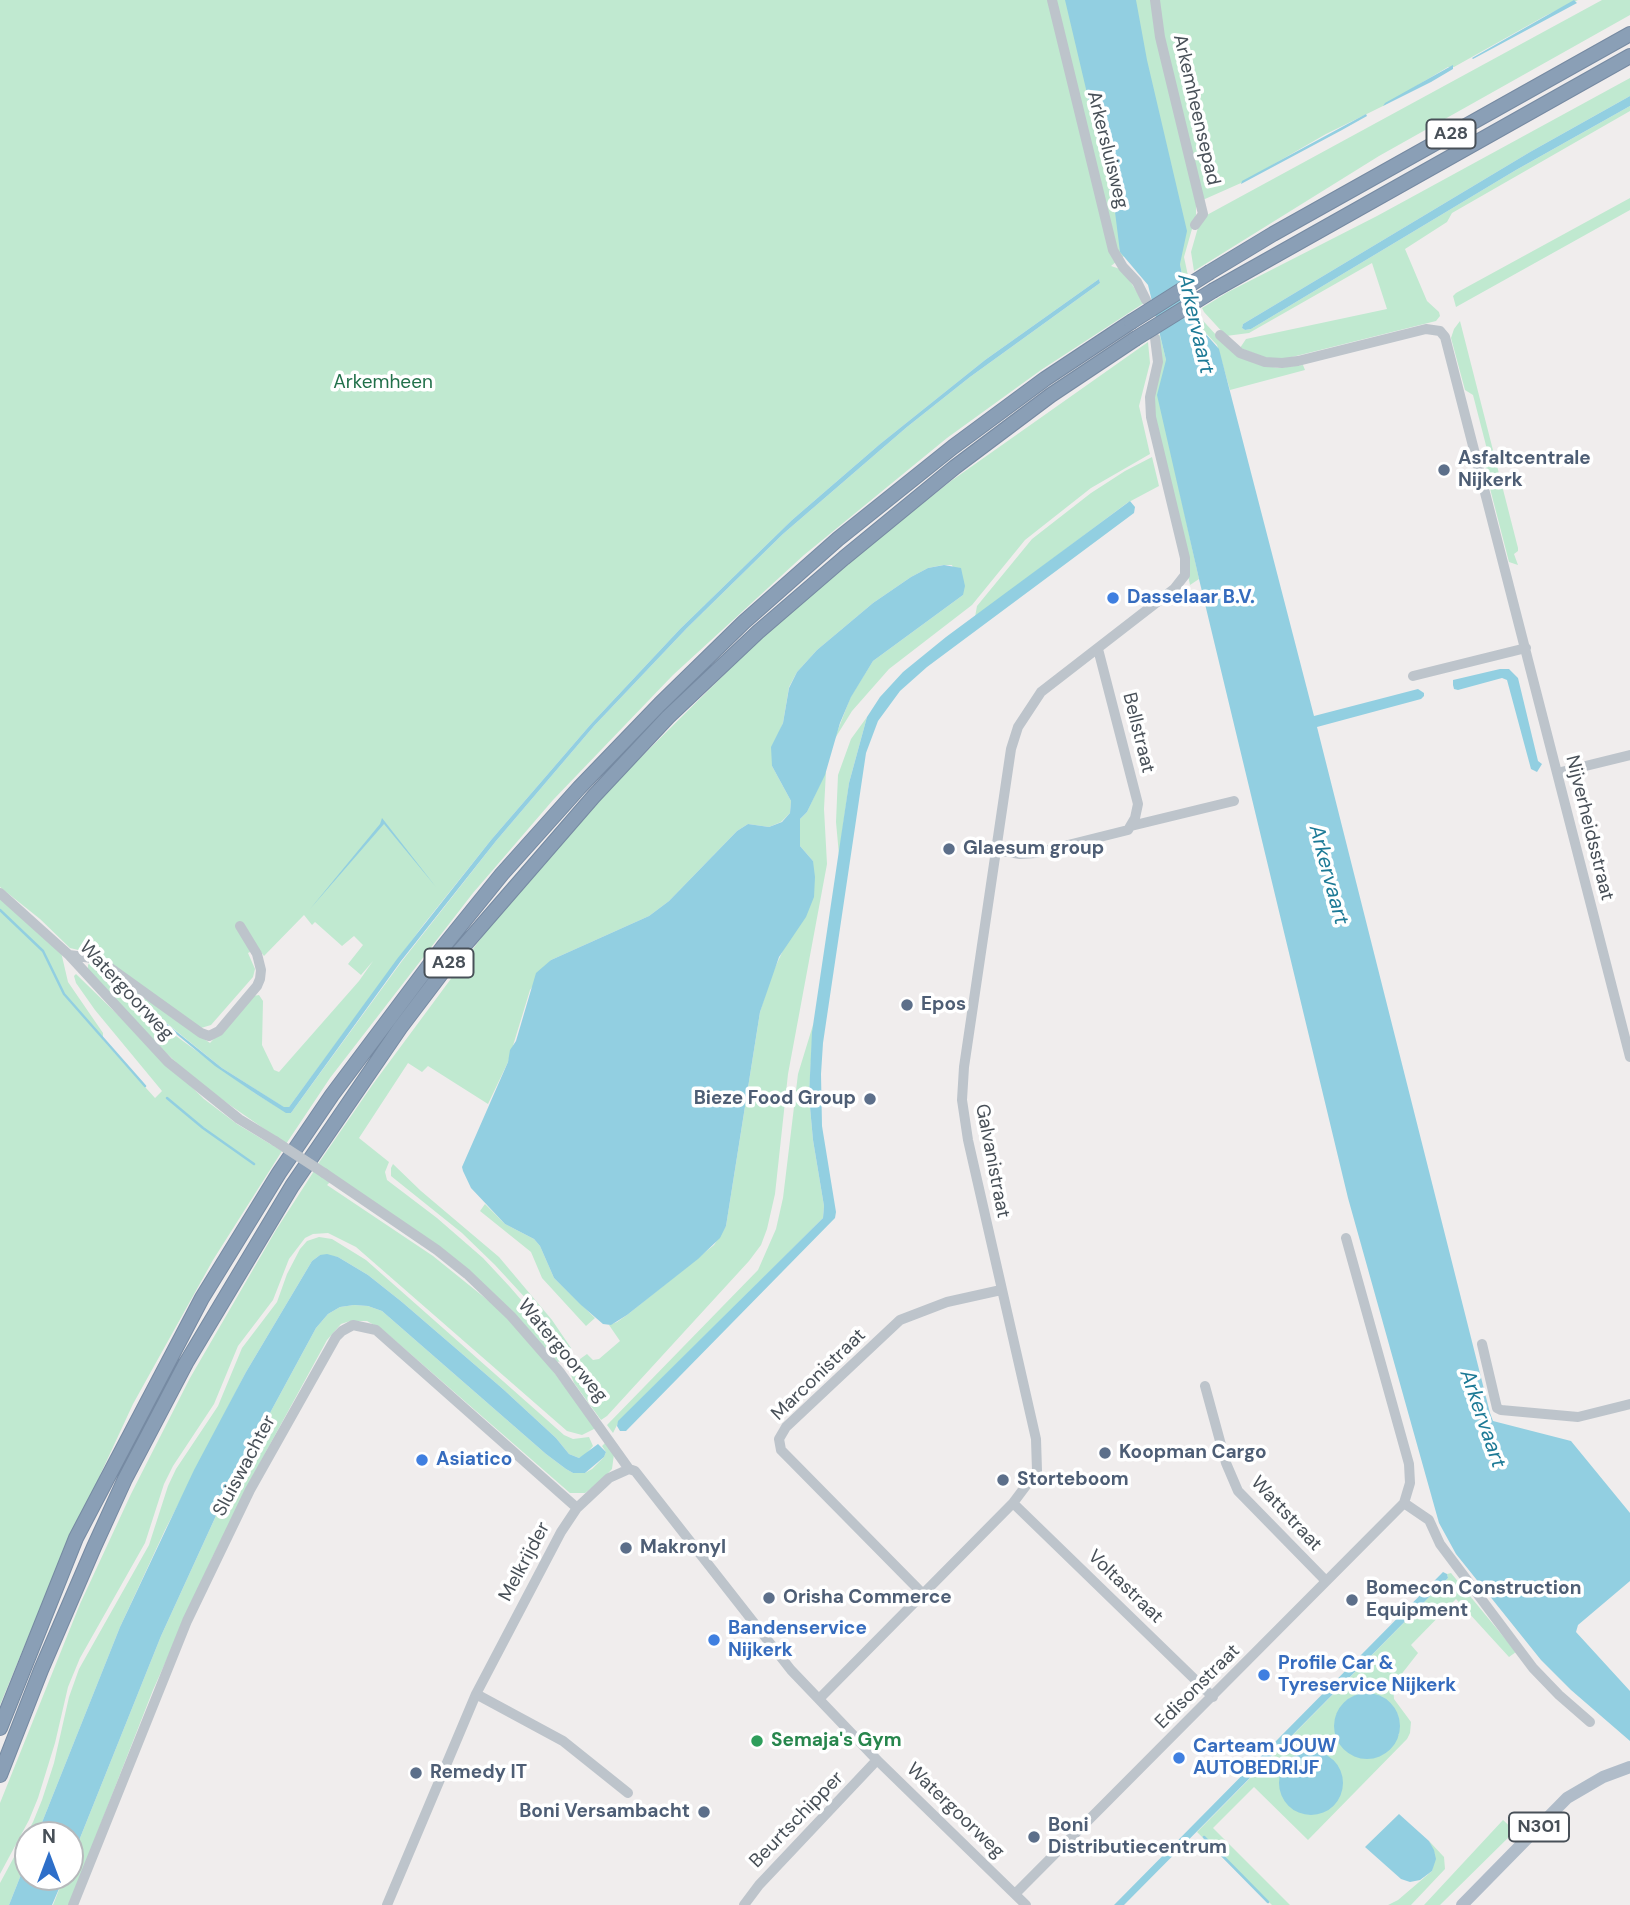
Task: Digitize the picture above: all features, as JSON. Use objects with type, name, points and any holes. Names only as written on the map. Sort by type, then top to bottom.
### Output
[{"type":"highway","name":"A28","points":[[0,1728],[76,1538],[202,1298],[279,1173],[332,1095],[443,947],[502,874],[579,788],[744,622],[838,539],[953,447],[1045,379],[1210,272],[1630,34]]},
{"type":"highway","name":"A28","points":[[0,1775],[41,1670],[125,1479],[186,1363],[292,1186],[400,1028],[450,962],[631,757],[758,632],[844,558],[955,467],[1051,396],[1214,290],[1630,56]]},
{"type":"highway","name":"A28","points":[[1528,114],[1630,66]]},
{"type":"main road","name":"N301","points":[[1462,1905],[1567,1798],[1603,1777],[1630,1767]]},
{"type":"street","name":"Arkersluisweg","points":[[1052,0],[1113,250],[1123,267],[1137,282],[1146,300]]},
{"type":"street","name":"Arkemheensepad","points":[[1155,0],[1160,37],[1203,214],[1195,225]]},
{"type":"street","name":"Nijverheidsstraat","points":[[1220,335],[1240,353],[1265,362],[1282,363],[1426,329],[1437,329],[1447,340],[1630,1057]]},
{"type":"street","name":"Galvanistraat","points":[[819,1699],[1013,1503],[1037,1471],[1038,1455],[968,1140],[962,1100],[964,1067],[1012,749],[1018,727],[1041,692],[1174,589],[1185,575],[1185,558],[1151,417],[1150,397],[1158,362],[1155,338]]},
{"type":"street","points":[[1413,676],[1526,648]]},
{"type":"street","name":"Bellstraat","points":[[1098,649],[1138,804],[1131,826]]},
{"type":"street","points":[[1557,773],[1630,755]]},
{"type":"street","points":[[997,850],[1020,854],[1036,853],[1234,801]]},
{"type":"street","name":"Watergoorweg","points":[[0,893],[69,955],[169,1062],[239,1119],[437,1250],[499,1304],[559,1371],[629,1469],[635,1471],[791,1670],[877,1760],[1026,1905]]},
{"type":"street","points":[[69,955],[92,958],[109,967],[209,1036],[219,1031],[260,979],[257,954],[240,926]]},
{"type":"street","points":[[1346,1238],[1409,1464],[1410,1483],[1404,1503],[1429,1520],[1440,1544],[1533,1668],[1590,1722]]},
{"type":"street","name":"Marconistraat","points":[[922,1593],[781,1450],[779,1439],[786,1427],[900,1320],[947,1302],[1001,1290]]},
{"type":"street","name":"Sluiswachter","points":[[73,1905],[187,1621],[250,1490],[336,1336],[342,1331],[353,1325],[376,1330],[577,1508]]},
{"type":"street","points":[[1482,1343],[1497,1408],[1501,1410],[1578,1417],[1630,1404]]},
{"type":"street","name":"Wattstraat","points":[[1205,1386],[1226,1463],[1238,1491],[1326,1581]]},
{"type":"street","name":"Melkrijder","points":[[387,1905],[476,1694],[561,1532],[577,1508],[609,1478],[623,1469],[629,1469]]},
{"type":"street","name":"Voltastraat","points":[[1013,1503],[1213,1697]]},
{"type":"street","name":"Edisonstraat","points":[[1015,1894],[1404,1503]]},
{"type":"street","points":[[476,1694],[563,1741],[628,1793]]},
{"type":"street","name":"Beurtschipper","points":[[744,1905],[758,1885],[877,1760]]},
{"type":"green space","name":"Arkemheen","points":[[0,0],[1578,0],[1454,67],[1448,67],[1383,106],[1326,134],[1241,183],[1196,203],[1196,215],[1184,257],[1196,313],[1217,336],[1263,365],[1278,368],[1303,365],[1305,370],[1230,390],[1217,345],[1190,316],[1180,264],[1182,213],[1111,266],[1120,269],[1144,303],[1041,370],[947,438],[804,555],[673,675],[553,800],[473,893],[330,1078],[286,1144],[186,1072],[127,1015],[88,969],[88,965],[90,962],[95,963],[210,1043],[253,996],[259,995],[263,1001],[262,1045],[274,1070],[279,1072],[359,981],[373,961],[361,975],[348,964],[363,945],[354,936],[342,946],[315,922],[312,925],[304,915],[264,956],[258,948],[248,953],[255,969],[253,977],[211,1025],[201,1028],[95,954],[70,948],[40,919],[0,887]],"holes":[[[1099,279],[1100,283],[970,377],[907,427],[783,534],[687,628],[594,726],[496,841],[402,961],[291,1113],[256,1094],[176,1036],[153,1012],[222,1068],[285,1108],[289,1107],[424,924],[491,840],[591,724],[680,629],[792,520],[880,444],[985,360]]]},
{"type":"green space","points":[[1602,0],[1630,0],[1630,15],[1379,156],[1194,271],[1191,252],[1199,224],[1205,216]]},
{"type":"green space","points":[[1630,78],[1630,96],[1530,152],[1243,324],[1242,328],[1251,329],[1516,170],[1630,106],[1630,111],[1452,213],[1447,222],[1405,249],[1427,301],[1439,312],[1440,316],[1436,321],[1288,358],[1266,358],[1240,348],[1246,339],[1387,309],[1372,263],[1249,333],[1226,336],[1204,312],[1202,308],[1228,292],[1377,216]]},
{"type":"green space","points":[[1630,198],[1630,210],[1456,307],[1453,296],[1456,293]]},
{"type":"green space","points":[[1460,321],[1518,548],[1514,554],[1518,565],[1509,562],[1485,469],[1490,461],[1473,395],[1465,390],[1451,338]]},
{"type":"green space","points":[[1160,335],[1166,360],[1174,466],[1199,579],[1190,585],[1153,399],[1160,373]]},
{"type":"green space","points":[[1148,342],[1150,363],[1139,406],[1150,454],[1091,488],[1025,540],[972,605],[889,669],[852,711],[834,740],[851,696],[873,661],[963,595],[952,565],[928,568],[911,577],[873,603],[817,650],[797,672],[789,687],[772,766],[791,801],[790,813],[781,822],[769,827],[748,824],[737,831],[669,901],[649,916],[551,960],[530,990],[508,1062],[488,1104],[428,1066],[422,1072],[408,1063],[359,1138],[389,1162],[385,1172],[387,1180],[483,1258],[510,1287],[535,1316],[559,1352],[561,1361],[557,1362],[515,1315],[318,1164],[373,1084],[493,922],[602,796],[755,644],[833,574],[951,481]]},
{"type":"green space","points":[[1152,457],[1159,486],[1127,503],[975,617],[977,606],[1032,539],[1091,493]]},
{"type":"green space","points":[[867,717],[849,783],[839,855],[836,822],[838,775],[851,739]]},
{"type":"green space","points":[[826,771],[824,809],[827,864],[788,1074],[775,1194],[767,1229],[761,1245],[749,1261],[601,1420],[574,1383],[571,1375],[573,1364],[587,1354],[593,1360],[599,1359],[620,1341],[609,1325],[627,1315],[714,1245],[726,1226],[760,1012],[813,861],[800,846],[800,819],[807,812]]},
{"type":"green space","points":[[0,898],[61,952],[68,982],[103,1033],[103,1040],[155,1098],[162,1091],[95,1010],[76,983],[76,974],[204,1099],[237,1124],[282,1151],[213,1260],[133,1404],[56,1570],[0,1705]]},
{"type":"green space","points":[[813,1025],[809,1096],[824,1206],[823,1218],[619,1421],[613,1433],[607,1425],[758,1270],[776,1229],[783,1198],[798,1074]]},
{"type":"green space","points":[[393,1164],[499,1257],[552,1320],[571,1348],[571,1355],[566,1356],[530,1303],[495,1265],[462,1233],[391,1176]]},
{"type":"green space","points":[[314,1171],[330,1182],[327,1185],[433,1256],[495,1306],[530,1341],[594,1425],[594,1429],[582,1435],[567,1431],[356,1247],[328,1233],[313,1234],[305,1238],[289,1259],[273,1300],[238,1346],[214,1404],[173,1466],[164,1484],[145,1543],[80,1658],[68,1687],[38,1798],[28,1821],[14,1821],[14,1848],[0,1874],[0,1803],[80,1604],[131,1494],[190,1378],[276,1230]]},
{"type":"green space","points":[[485,1204],[505,1224],[534,1239],[540,1246],[554,1278],[595,1318],[586,1326],[542,1278],[531,1252],[480,1211]]},
{"type":"green space","points":[[319,1237],[332,1239],[366,1260],[564,1435],[573,1439],[589,1437],[593,1446],[579,1458],[569,1454],[556,1438],[503,1389],[402,1302],[368,1275],[338,1257],[320,1255],[312,1261],[246,1372],[165,1530],[120,1627],[43,1821],[33,1821],[54,1763],[69,1697],[79,1669],[149,1545],[176,1469],[218,1406],[242,1348],[277,1302],[287,1274],[307,1241]]},
{"type":"green space","points":[[368,1306],[382,1311],[566,1469],[573,1473],[585,1473],[592,1469],[604,1457],[606,1452],[602,1446],[607,1441],[614,1454],[612,1469],[585,1493],[570,1493],[383,1330],[367,1321],[341,1324],[327,1340],[212,1558],[153,1690],[84,1867],[84,1828],[161,1636],[225,1496],[316,1328],[328,1314],[340,1307]]},
{"type":"green space","points":[[1451,1573],[1516,1652],[1509,1657],[1456,1599],[1411,1645],[1418,1653],[1393,1685],[1394,1699],[1411,1722],[1407,1739],[1308,1840],[1254,1787],[1213,1828],[1290,1905],[1272,1905],[1197,1832],[1448,1578],[1447,1574]],"holes":[[[1358,1694],[1398,1714],[1399,1735],[1336,1715],[1347,1700]]]},
{"type":"green space","points":[[1503,1820],[1515,1831],[1440,1905],[1424,1905]]},
{"type":"green space","points":[[1429,1841],[1444,1857],[1445,1869],[1411,1905],[1388,1905],[1398,1900],[1432,1871],[1435,1855]]},
{"type":"green space","points":[[14,1857],[15,1891],[9,1905],[0,1905],[0,1883]]},
{"type":"green space","points":[[58,1891],[74,1891],[69,1905],[53,1905]]},
{"type":"water","name":"Arkervaart","points":[[1065,0],[1136,0],[1147,60],[1187,231],[1180,264],[1190,316],[1219,349],[1314,716],[1418,689],[1424,693],[1421,699],[1317,727],[1493,1421],[1571,1441],[1630,1513],[1630,1581],[1578,1625],[1576,1632],[1630,1691],[1630,1741],[1541,1660],[1456,1554],[1439,1523],[1348,1198],[1199,579],[1157,395],[1166,360],[1151,297],[1148,285],[1120,252],[1115,212]]},
{"type":"water","points":[[1574,0],[1577,3],[1472,58]]},
{"type":"water","points":[[1453,65],[1453,69],[1431,82],[1383,106],[1385,103]]},
{"type":"water","points":[[1630,96],[1630,106],[1516,170],[1251,329],[1242,328],[1243,324],[1530,152]]},
{"type":"water","points":[[1366,114],[1367,116],[1342,130],[1241,184],[1242,181]]},
{"type":"water","points":[[1099,279],[1100,283],[970,377],[907,427],[783,534],[687,628],[594,726],[496,841],[401,961],[291,1113],[286,1113],[215,1066],[151,1013],[222,1068],[284,1107],[289,1107],[397,959],[491,840],[591,724],[680,629],[792,520],[880,444],[985,360]]},
{"type":"water","points":[[1130,501],[1135,507],[1134,513],[927,667],[900,691],[878,721],[866,753],[823,1043],[822,1126],[835,1218],[626,1431],[620,1431],[618,1421],[823,1218],[824,1206],[809,1096],[812,1032],[849,783],[867,717],[880,697],[903,672]]},
{"type":"water","points":[[944,565],[961,568],[965,586],[963,595],[873,661],[851,697],[840,723],[825,775],[807,812],[800,819],[800,846],[813,861],[814,897],[806,917],[779,957],[760,1012],[726,1226],[720,1238],[698,1259],[627,1315],[611,1325],[603,1324],[554,1278],[540,1246],[534,1239],[505,1224],[471,1188],[462,1167],[508,1062],[536,973],[551,960],[649,916],[669,901],[737,831],[748,824],[769,827],[782,822],[790,813],[791,801],[772,766],[771,747],[783,723],[789,688],[797,672],[817,650],[873,603],[911,577],[928,568]]},
{"type":"water","points":[[1509,669],[1518,678],[1538,761],[1542,764],[1537,772],[1531,769],[1507,680],[1502,678],[1454,689],[1453,680]]},
{"type":"water","points":[[382,818],[436,887],[384,824],[310,909],[380,824]]},
{"type":"water","points":[[320,1255],[338,1257],[368,1275],[402,1302],[503,1389],[556,1438],[569,1454],[579,1458],[598,1444],[606,1452],[604,1457],[585,1473],[573,1473],[546,1454],[382,1311],[354,1305],[340,1307],[328,1314],[316,1328],[225,1496],[161,1636],[84,1828],[84,1821],[43,1821],[120,1627],[194,1470],[246,1372],[312,1261]]},
{"type":"water","points":[[1443,1572],[1448,1578],[1124,1905],[1114,1905]]},
{"type":"water","points":[[1367,1693],[1380,1696],[1390,1703],[1397,1713],[1400,1726],[1397,1739],[1390,1749],[1380,1756],[1367,1759],[1354,1756],[1344,1749],[1337,1739],[1334,1726],[1337,1713],[1344,1703],[1354,1696]]},
{"type":"water","points":[[1305,1751],[1317,1751],[1334,1760],[1341,1771],[1341,1795],[1334,1806],[1317,1815],[1305,1815],[1293,1810],[1284,1801],[1279,1789],[1279,1777],[1284,1765],[1293,1756]]},
{"type":"water","points":[[1399,1814],[1429,1841],[1434,1850],[1436,1859],[1432,1871],[1420,1880],[1410,1882],[1401,1879],[1365,1847]]},
{"type":"water","points":[[15,1891],[58,1891],[52,1905],[9,1905]]},
{"type":"waterway","points":[[0,910],[43,951],[64,994],[145,1086]]},
{"type":"waterway","points":[[167,1098],[203,1128],[254,1164]]},
{"type":"waterway","points":[[1204,1837],[1268,1902]]},
{"type":"place","name":"Asfaltcentrale Nijkerk","points":[[1444,470]]},
{"type":"place","name":"Dasselaar B.V.","points":[[1113,598]]},
{"type":"place","name":"Glaesum group","points":[[949,849]]},
{"type":"place","name":"Epos","points":[[907,1005]]},
{"type":"place","name":"Bieze Food Group","points":[[870,1099]]},
{"type":"place","name":"Koopman Cargo","points":[[1105,1453]]},
{"type":"place","name":"Asiatico","points":[[422,1460]]},
{"type":"place","name":"Storteboom","points":[[1003,1480]]},
{"type":"place","name":"Makronyl","points":[[626,1548]]},
{"type":"place","name":"Orisha Commerce","points":[[769,1598]]},
{"type":"place","name":"Bomecon Construction Equipment","points":[[1352,1600]]},
{"type":"place","name":"Bandenservice Nijkerk","points":[[714,1640]]},
{"type":"place","name":"Profile Car & Tyreservice Nijkerk","points":[[1264,1675]]},
{"type":"place","name":"Semaja's Gym","points":[[757,1741]]},
{"type":"place","name":"Carteam JOUW AUTOBEDRIJF","points":[[1179,1758]]},
{"type":"place","name":"Remedy IT","points":[[416,1773]]},
{"type":"place","name":"Boni Versambacht","points":[[704,1812]]},
{"type":"place","name":"Boni Distributiecentrum","points":[[1034,1837]]}]
